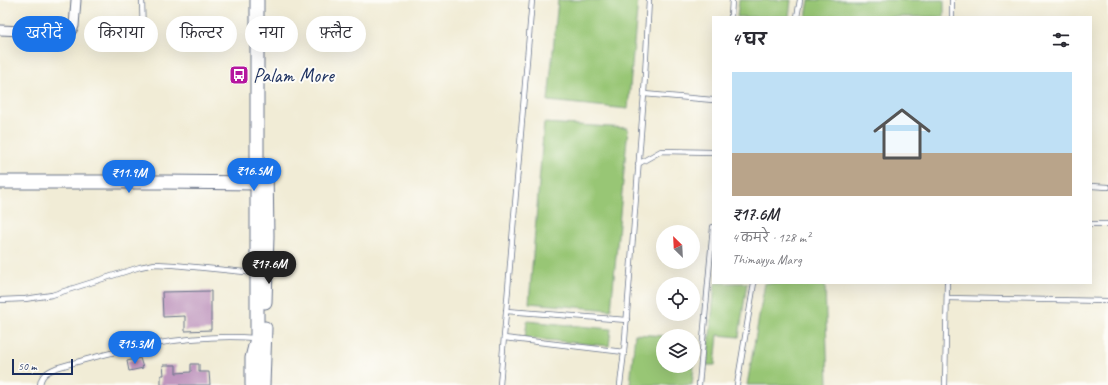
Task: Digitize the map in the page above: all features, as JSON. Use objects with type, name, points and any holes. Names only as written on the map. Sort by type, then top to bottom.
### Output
[{"type":"street","points":[[0,30],[68,33],[74,26],[76,0]]},
{"type":"street","points":[[257,0],[262,183]]},
{"type":"street","points":[[264,385],[262,183],[266,0]]},
{"type":"street","points":[[0,182],[262,183]]},
{"type":"street","points":[[252,385],[252,358],[257,338],[256,274],[262,236]]},
{"type":"lane","points":[[142,0],[142,16]]},
{"type":"lane","points":[[500,385],[532,0]]},
{"type":"lane","points":[[620,385],[627,320],[644,94],[649,0]]},
{"type":"lane","points":[[731,16],[732,0]]},
{"type":"lane","points":[[797,16],[800,0]]},
{"type":"lane","points":[[952,0],[952,16]]},
{"type":"lane","points":[[644,94],[712,100]]},
{"type":"lane","points":[[638,164],[661,151],[712,152]]},
{"type":"lane","points":[[1092,186],[1108,187]]},
{"type":"lane","points":[[1092,224],[1108,224]]},
{"type":"lane","points":[[699,385],[712,238]]},
{"type":"lane","points":[[0,300],[25,299],[52,294],[140,267],[155,264],[256,274]]},
{"type":"lane","points":[[737,385],[754,284]]},
{"type":"lane","points":[[945,385],[947,284]]},
{"type":"lane","points":[[947,298],[1108,301]]},
{"type":"lane","points":[[506,311],[627,320]]},
{"type":"lane","points":[[40,385],[45,373],[56,368],[158,343],[199,338],[257,338]]},
{"type":"lane","points":[[504,338],[624,352]]},
{"type":"green space","points":[[558,0],[638,0],[628,109],[548,101]]},
{"type":"green space","points":[[739,0],[791,0],[789,16],[737,16]]},
{"type":"green space","points":[[809,0],[944,0],[944,16],[806,16]]},
{"type":"green space","points":[[544,123],[628,128],[611,310],[529,303]]},
{"type":"green space","points":[[715,284],[747,284],[739,337],[718,335],[715,365],[707,365]]},
{"type":"green space","points":[[765,284],[825,284],[828,385],[747,385]]},
{"type":"green space","points":[[527,321],[611,329],[609,346],[525,338]]},
{"type":"green space","points":[[635,334],[656,335],[656,373],[693,373],[692,385],[630,385]]},
{"type":"building","points":[[211,291],[211,330],[185,331],[185,316],[163,317],[162,292]]},
{"type":"building","points":[[140,358],[143,368],[129,371],[127,361]]},
{"type":"building","points":[[191,364],[199,364],[199,372],[209,372],[210,385],[161,385],[161,375],[164,375],[163,365],[176,365],[176,373],[191,372]]},
{"type":"place","name":"Palam More","points":[[239,75]]}]
